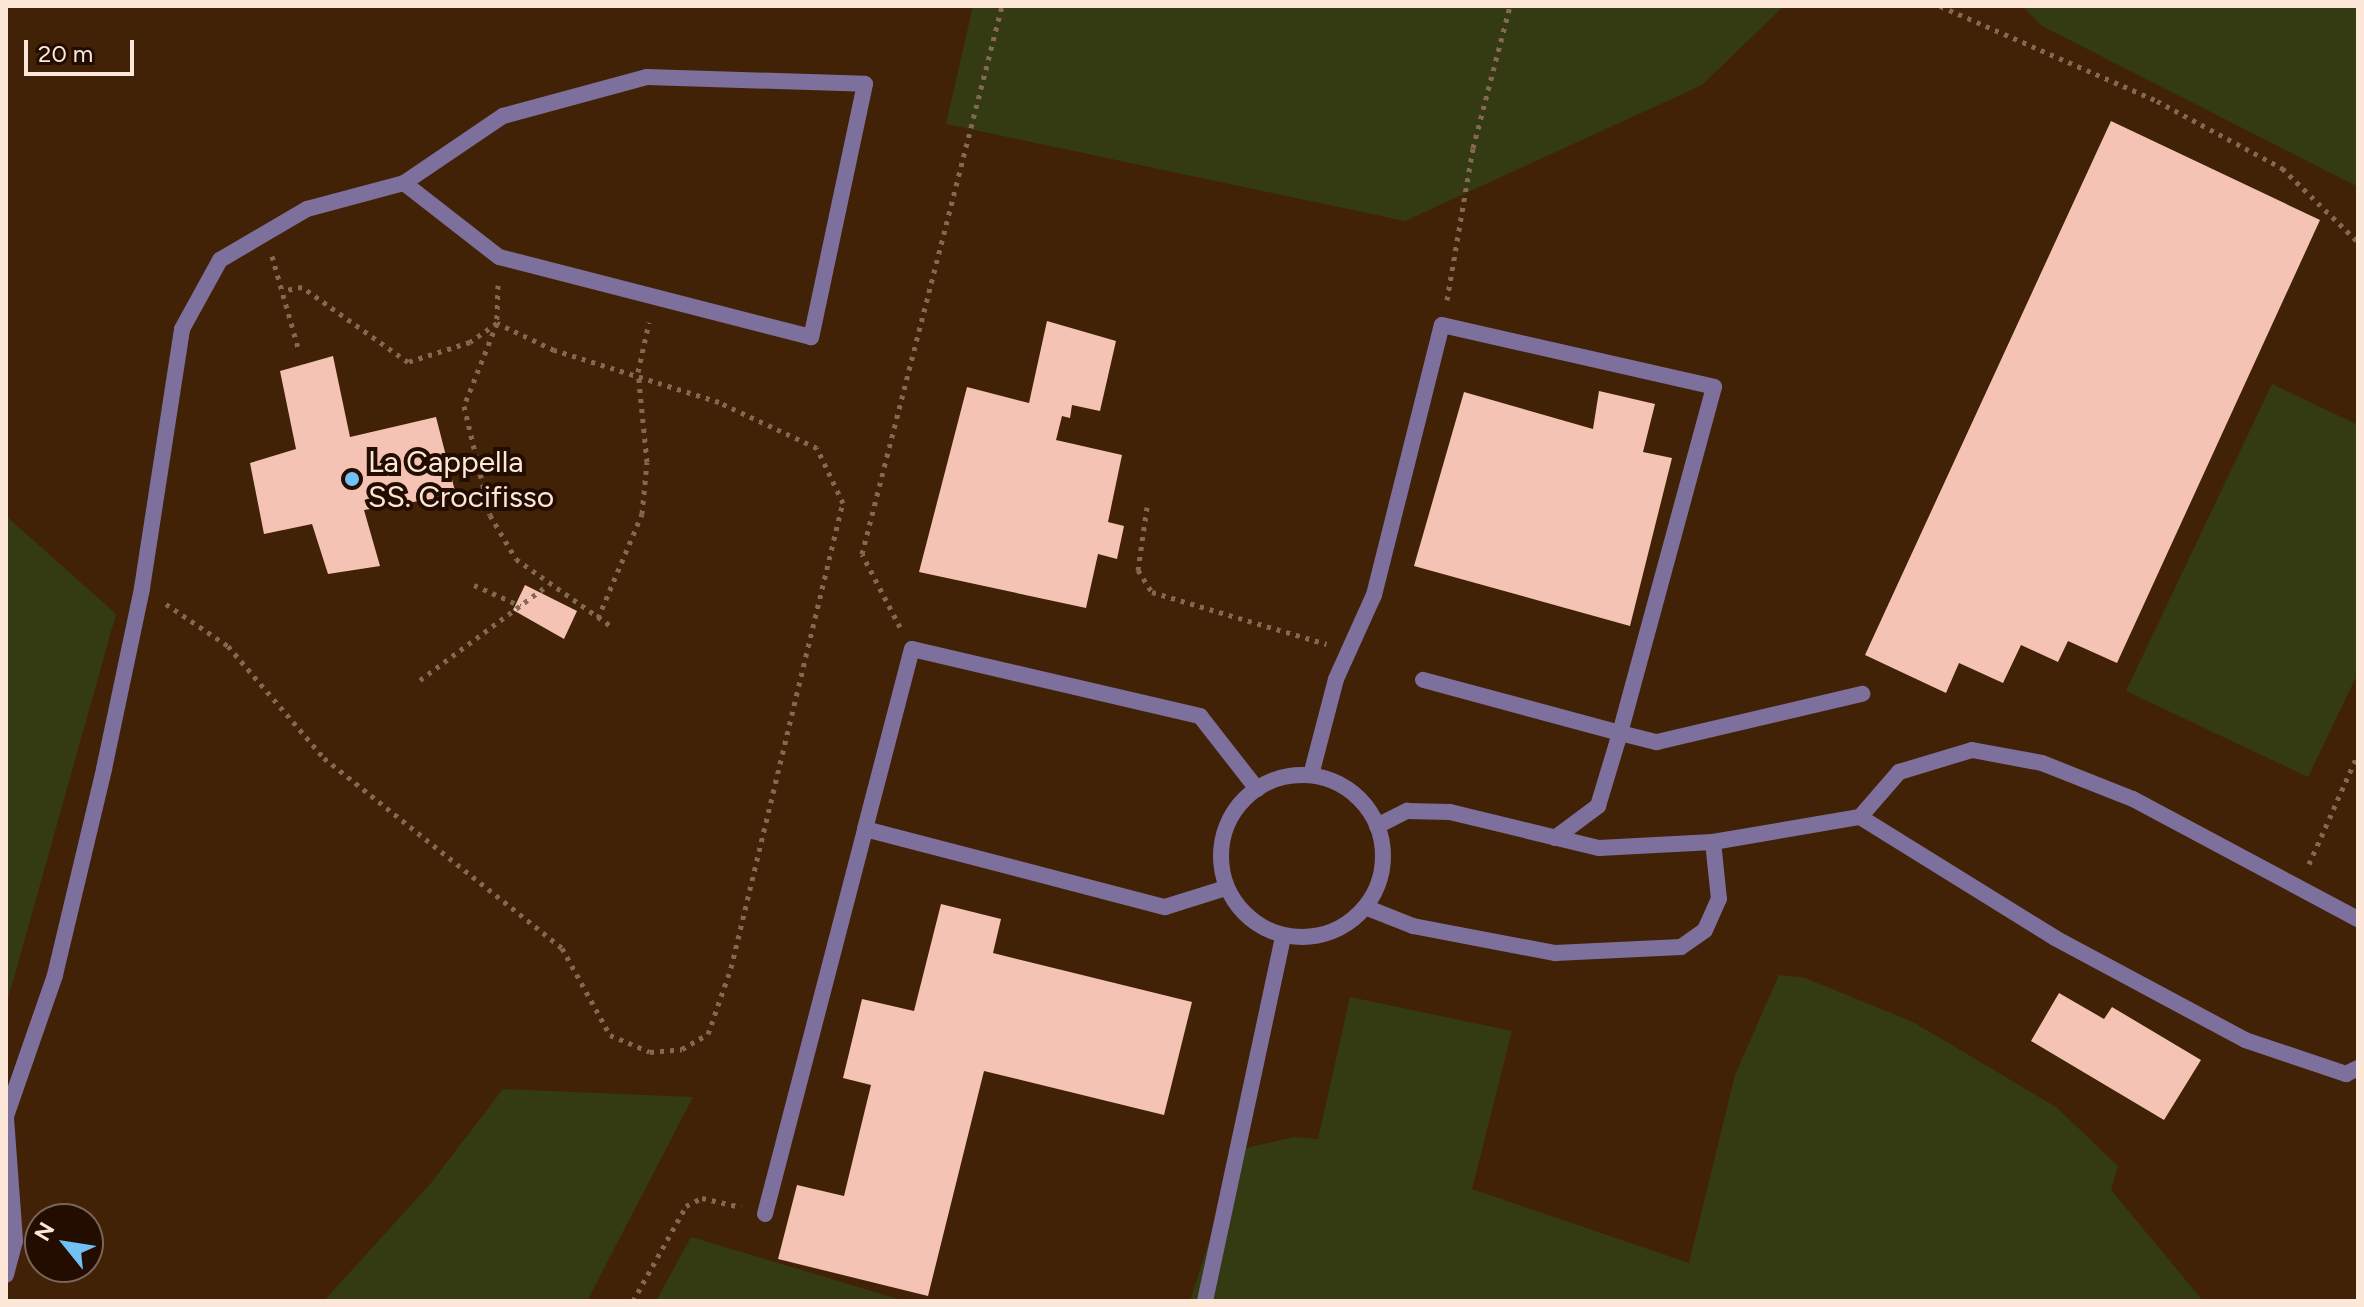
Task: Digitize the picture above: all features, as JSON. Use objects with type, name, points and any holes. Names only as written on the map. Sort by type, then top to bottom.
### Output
[{"type":"lane","points":[[6,1275],[15,1241],[6,1117],[55,975],[142,588],[182,329],[220,260],[262,231],[307,209],[404,183],[503,116],[647,77],[865,84],[811,337],[653,301],[499,257],[404,183]]},
{"type":"lane","points":[[1311,775],[1336,679],[1374,595],[1442,325],[1714,387],[1598,806],[1555,838]]},
{"type":"lane","points":[[765,1214],[912,649],[1200,716],[1257,789]]},
{"type":"lane","points":[[1423,680],[1657,742],[1862,694]]},
{"type":"lane","points":[[1377,826],[1407,811],[1450,812],[1599,848],[1713,842],[1860,817],[1899,772],[1972,750],[2042,763],[2133,799],[2301,884],[2358,919]]},
{"type":"lane","points":[[1311,775],[1351,792],[1377,826],[1382,868],[1365,907],[1328,933],[1283,936],[1240,909],[1226,888],[1224,833],[1237,807],[1257,789],[1283,777],[1311,775]]},
{"type":"lane","points":[[1860,817],[2055,938],[2245,1040],[2346,1074],[2358,1068]]},
{"type":"lane","points":[[865,829],[1165,907],[1226,888]]},
{"type":"lane","points":[[1365,907],[1413,926],[1555,953],[1681,947],[1705,930],[1719,899],[1713,842]]},
{"type":"lane","points":[[1205,1301],[1283,936]]},
{"type":"path","points":[[912,649],[862,554],[1002,6]]},
{"type":"path","points":[[1442,325],[1473,148],[1510,6]]},
{"type":"path","points":[[1940,6],[2157,101],[2282,168],[2358,242]]},
{"type":"path","points":[[262,231],[286,290],[298,347]]},
{"type":"path","points":[[499,257],[497,323],[464,406],[490,515],[516,559],[548,585],[611,626]]},
{"type":"path","points":[[286,290],[302,287],[408,362],[470,342],[497,323]]},
{"type":"path","points":[[598,618],[642,514],[647,462],[638,372],[653,301]]},
{"type":"path","points":[[142,588],[228,646],[324,758],[562,948],[610,1035],[650,1052],[682,1049],[708,1034],[731,968],[843,503],[817,448],[638,372],[554,350],[497,323]]},
{"type":"path","points":[[1147,507],[1138,570],[1152,592],[1350,651]]},
{"type":"path","points":[[474,585],[522,607]]},
{"type":"path","points":[[420,680],[548,585]]},
{"type":"path","points":[[2301,884],[2358,754]]},
{"type":"path","points":[[633,1301],[686,1206],[702,1198],[765,1214]]},
{"type":"green space","points":[[973,6],[1784,6],[1702,85],[1405,221],[946,124]]},
{"type":"green space","points":[[2022,6],[2358,6],[2358,187],[2042,26]]},
{"type":"green space","points":[[2272,384],[2358,425],[2358,673],[2308,777],[2126,691]]},
{"type":"green space","points":[[6,516],[116,614],[6,1006]]},
{"type":"green space","points":[[1779,975],[1805,978],[1913,1022],[2056,1107],[2118,1166],[2111,1190],[2203,1301],[1190,1301],[1238,1150],[1294,1137],[1318,1139],[1350,997],[1512,1031],[1472,1189],[1689,1263],[1735,1075]]},
{"type":"green space","points":[[503,1089],[693,1097],[587,1301],[324,1301],[431,1183]]},
{"type":"green space","points":[[691,1237],[905,1301],[656,1301]]},
{"type":"building","points":[[2111,121],[2320,220],[2117,663],[2068,641],[2058,662],[2021,645],[2003,683],[1959,663],[1946,693],[1865,655]]},
{"type":"building","points":[[1047,321],[1116,341],[1100,411],[1072,405],[1070,418],[1062,416],[1056,440],[1122,455],[1108,522],[1124,526],[1117,559],[1098,554],[1086,608],[919,572],[967,387],[1029,403]]},
{"type":"building","name":"La Cappella SS. Crocifisso","points":[[333,356],[350,437],[436,417],[456,495],[364,510],[380,566],[328,574],[312,524],[264,534],[250,463],[296,449],[280,371]]},
{"type":"building","points":[[1599,391],[1655,404],[1643,452],[1672,458],[1630,626],[1414,566],[1464,392],[1593,429]]},
{"type":"building","points":[[525,585],[577,611],[564,639],[513,610]]},
{"type":"building","points":[[941,904],[1001,919],[993,953],[1192,1002],[1164,1115],[984,1071],[928,1296],[778,1259],[797,1185],[844,1196],[871,1085],[843,1078],[862,999],[914,1011]]},
{"type":"building","points":[[2059,993],[2104,1019],[2112,1007],[2201,1060],[2164,1120],[2031,1041]]},
{"type":"place","name":"La Cappella SS. Crocifisso","points":[[352,479]]}]
